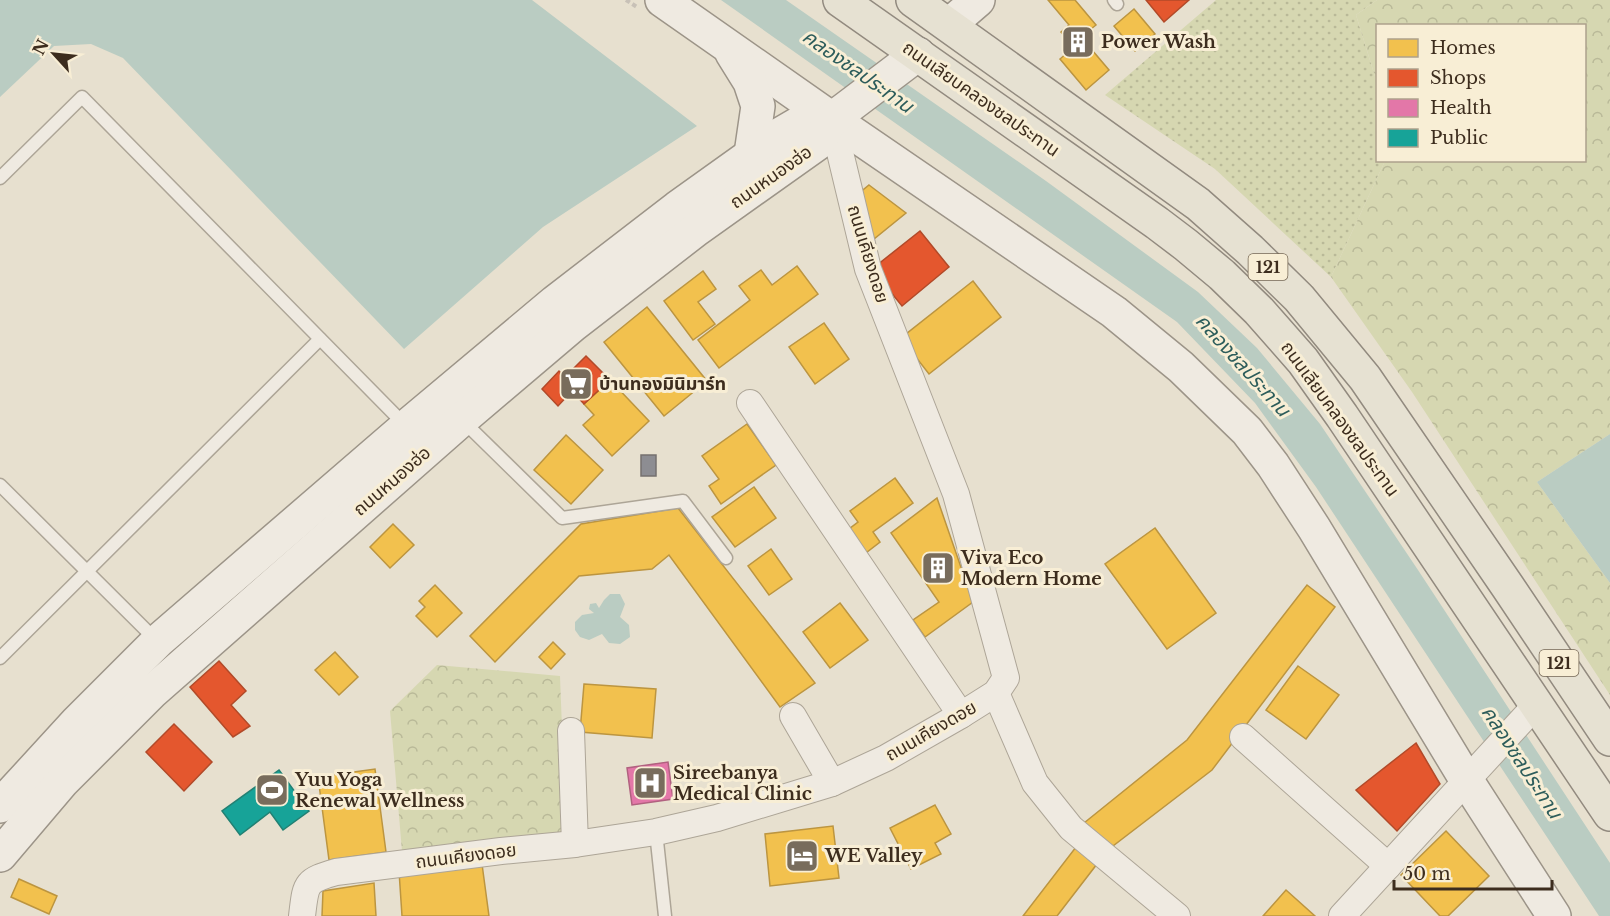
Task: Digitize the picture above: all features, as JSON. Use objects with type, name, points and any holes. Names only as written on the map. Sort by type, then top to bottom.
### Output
[{"type":"main road","name":"ถนนเลียบคลองชลประทาน","points":[[840,0],[1157,223],[1222,275],[1259,311],[1303,362],[1342,416],[1536,705],[1606,800]]},
{"type":"main road","name":"121","points":[[913,0],[1198,204],[1299,298],[1365,378],[1610,739]]},
{"type":"main road","points":[[918,54],[949,25]]},
{"type":"street","points":[[662,0],[1114,312],[1181,367],[1246,431],[1273,465],[1314,528],[1467,781],[1554,916]]},
{"type":"street","points":[[949,25],[978,0]]},
{"type":"street","points":[[726,44],[750,82],[758,106],[751,154]]},
{"type":"street","points":[[832,119],[918,54]]},
{"type":"street","name":"ถนนหนองฮ่อ","points":[[0,806],[76,722],[158,641],[407,426],[555,302],[677,208],[778,135],[803,121],[832,119]]},
{"type":"street","name":"ถนนหนองฮ่อ","points":[[0,855],[62,782],[180,667],[461,420],[582,318],[697,229],[818,143],[832,119]]},
{"type":"street","name":"ถนนเคียงดอย","points":[[303,916],[305,891],[314,878],[336,872],[575,844],[656,832],[717,818],[832,783],[886,758],[961,716],[996,693],[1006,678],[956,494],[868,269],[832,119]]},
{"type":"street","points":[[750,403],[961,716]]},
{"type":"street","points":[[158,641],[180,667]]},
{"type":"street","points":[[996,693],[1035,783],[1071,828],[1177,916]]},
{"type":"street","points":[[1342,916],[1536,705]]},
{"type":"street","points":[[793,716],[832,783]]},
{"type":"street","points":[[571,731],[575,844]]},
{"type":"street","points":[[1243,737],[1388,866]]},
{"type":"lane","points":[[0,178],[81,97],[407,426]]},
{"type":"lane","points":[[0,658],[320,339]]},
{"type":"lane","points":[[461,420],[562,518],[683,501],[726,558]]},
{"type":"lane","points":[[0,485],[158,641]]},
{"type":"lane","points":[[656,832],[666,916]]},
{"type":"green space","points":[[1216,0],[1377,0],[1356,15],[1376,80],[1376,162],[1385,162],[1331,277],[1215,169],[1105,95]]},
{"type":"green space","points":[[1377,0],[1610,0],[1610,434],[1537,482],[1610,583],[1610,695],[1412,392],[1331,277],[1385,162],[1586,162],[1586,24],[1376,24],[1376,80],[1356,15]]},
{"type":"green space","points":[[437,665],[560,676],[566,833],[402,851],[390,711]]},
{"type":"water","points":[[0,0],[532,0],[697,126],[543,227],[404,349],[123,58],[91,44],[54,46],[0,97]]},
{"type":"water","name":"คลองชลประทาน","points":[[721,0],[786,0],[1046,181],[1198,292],[1257,348],[1320,424],[1610,863],[1610,916],[1599,916],[1316,487],[1255,403],[1177,322]]},
{"type":"water","points":[[1610,434],[1610,583],[1537,482]]},
{"type":"water","points":[[610,594],[620,594],[625,604],[620,617],[629,625],[630,637],[620,644],[609,643],[602,634],[589,640],[580,637],[575,630],[575,622],[582,615],[594,613],[589,609],[590,604],[596,603],[599,608]]},
{"type":"building: Homes","name":"Power Wash","points":[[1048,0],[1075,0],[1096,25],[1081,37],[1109,70],[1086,90],[1060,59],[1074,47],[1061,32],[1069,25]]},
{"type":"building: Homes","points":[[1134,9],[1155,34],[1135,51],[1114,26]]},
{"type":"building: Homes","points":[[869,185],[906,213],[874,239],[858,194]]},
{"type":"building: Homes","points":[[797,266],[818,294],[719,368],[698,340],[750,300],[739,286],[761,270],[772,285]]},
{"type":"building: Homes","points":[[703,271],[716,289],[698,302],[715,324],[693,340],[664,301]]},
{"type":"building: Homes","points":[[973,281],[1001,317],[929,374],[901,338]]},
{"type":"building: Homes","points":[[647,307],[707,381],[664,416],[604,342]]},
{"type":"building: Homes","points":[[824,323],[849,359],[815,384],[789,347]]},
{"type":"building: Homes","points":[[610,380],[649,421],[612,456],[583,425],[594,415],[584,404]]},
{"type":"building: Homes","points":[[747,424],[776,465],[721,504],[709,486],[719,479],[702,456]]},
{"type":"building: Homes","points":[[566,435],[603,470],[571,504],[534,470]]},
{"type":"building: Homes","points":[[895,478],[913,503],[873,532],[880,542],[862,556],[845,532],[858,522],[850,511]]},
{"type":"building: Homes","points":[[754,487],[776,518],[735,547],[712,517]]},
{"type":"building: Homes","name":"Viva Eco Modern Home","points":[[937,498],[973,602],[925,637],[913,620],[939,602],[891,533]]},
{"type":"building: Homes","points":[[678,508],[815,683],[780,707],[669,555],[652,569],[579,576],[495,662],[470,636],[581,524]]},
{"type":"building: Homes","points":[[393,524],[414,545],[390,568],[370,547]]},
{"type":"building: Homes","points":[[1155,528],[1216,613],[1167,649],[1105,564]]},
{"type":"building: Homes","points":[[771,549],[792,579],[769,595],[748,566]]},
{"type":"building: Homes","points":[[435,585],[462,613],[437,637],[416,616],[425,607],[419,601]]},
{"type":"building: Homes","points":[[1307,585],[1335,607],[1212,770],[1109,849],[1084,823],[1187,740]]},
{"type":"building: Homes","points":[[840,603],[868,640],[830,668],[803,632]]},
{"type":"building: Homes","points":[[553,642],[565,654],[551,669],[539,657]]},
{"type":"building: Homes","points":[[335,652],[358,677],[339,695],[315,670]]},
{"type":"building: Homes","points":[[1298,666],[1339,695],[1306,739],[1266,710]]},
{"type":"building: Homes","points":[[584,684],[656,689],[652,738],[580,732]]},
{"type":"building: Homes","points":[[375,769],[386,852],[329,860],[318,777]]},
{"type":"building: Homes","points":[[935,805],[951,834],[935,843],[941,854],[911,869],[890,828]]},
{"type":"building: Homes","name":"WE Valley","points":[[833,826],[839,878],[770,886],[765,834]]},
{"type":"building: Homes","points":[[1446,831],[1489,876],[1448,916],[1440,916],[1401,875]]},
{"type":"building: Homes","points":[[1076,847],[1097,864],[1057,916],[1023,916]]},
{"type":"building: Homes","points":[[482,864],[489,916],[402,916],[399,871]]},
{"type":"building: Homes","points":[[19,879],[57,896],[49,914],[11,897]]},
{"type":"building: Homes","points":[[374,883],[376,916],[322,916],[323,891]]},
{"type":"building: Homes","points":[[1286,890],[1315,916],[1263,916]]},
{"type":"building: Shops","points":[[1146,0],[1189,0],[1164,22]]},
{"type":"building: Shops","points":[[920,231],[949,267],[902,306],[872,269]]},
{"type":"building: Shops","name":"บ้านทองมินิมาร์ท","points":[[586,356],[610,380],[584,404],[572,391],[558,406],[542,389],[559,371],[565,377]]},
{"type":"building: Shops","points":[[219,661],[246,691],[231,705],[250,726],[233,737],[190,687]]},
{"type":"building: Shops","points":[[174,724],[212,762],[184,791],[146,752]]},
{"type":"building: Shops","points":[[1416,743],[1440,784],[1397,831],[1356,790]]},
{"type":"building: Health","name":"Sireebanya Medical Clinic","points":[[668,762],[673,799],[632,805],[627,768]]},
{"type":"building: Public","name":"Yuu Yoga Renewal Wellness","points":[[279,770],[309,811],[283,830],[270,812],[240,835],[222,811]]},
{"type":"building: Industry","points":[[641,455],[656,455],[656,476],[641,476]]},
{"type":"place","name":"Power Wash","points":[[1078,42]]},
{"type":"place","name":"บ้านทองมินิมาร์ท","points":[[576,384]]},
{"type":"place","name":"Viva Eco Modern Home","points":[[938,568]]},
{"type":"place","name":"Sireebanya Medical Clinic","points":[[650,783]]},
{"type":"place","name":"Yuu Yoga Renewal Wellness","points":[[272,790]]},
{"type":"place","name":"WE Valley","points":[[802,856]]}]
